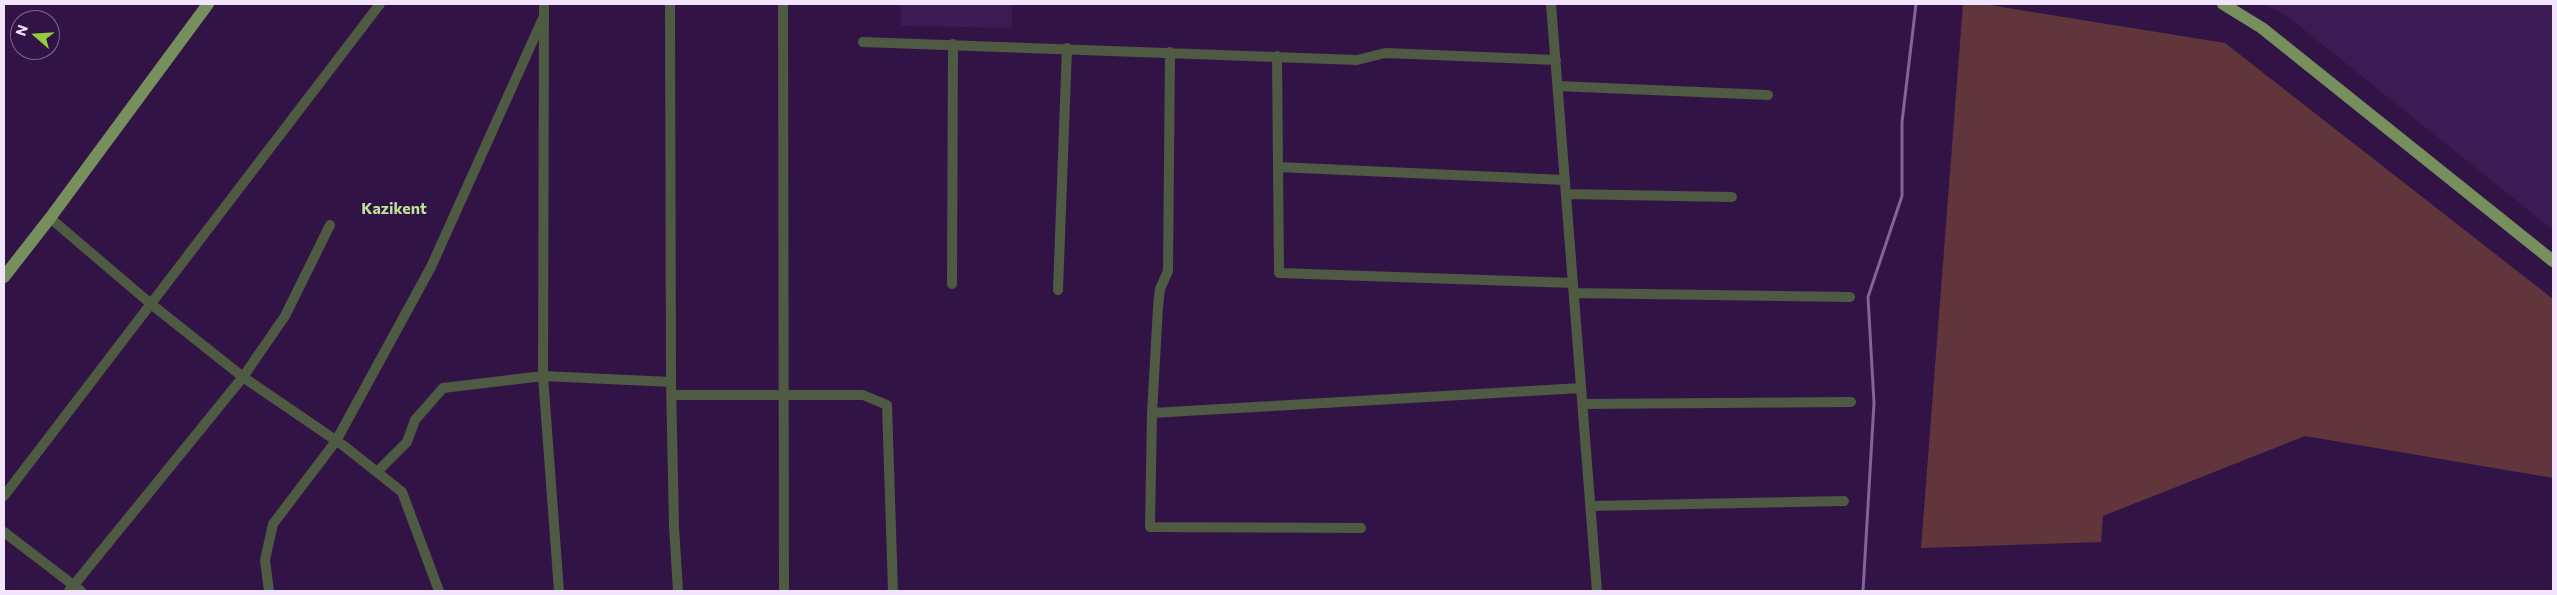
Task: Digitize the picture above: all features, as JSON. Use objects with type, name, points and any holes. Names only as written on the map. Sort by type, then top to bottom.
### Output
[{"type":"main road","points":[[4,277],[50,218],[208,4]]},
{"type":"main road","points":[[2223,4],[2262,28],[2553,261]]},
{"type":"street","points":[[4,496],[380,4]]},
{"type":"street","points":[[544,4],[543,376],[559,591]]},
{"type":"street","points":[[670,4],[671,395],[678,591]]},
{"type":"street","points":[[783,4],[784,591]]},
{"type":"street","points":[[1551,4],[1597,591]]},
{"type":"street","points":[[269,591],[265,560],[273,524],[336,441],[431,267],[544,16]]},
{"type":"street","points":[[863,42],[1357,60],[1385,53],[1556,60]]},
{"type":"street","points":[[952,284],[953,44]]},
{"type":"street","points":[[1058,290],[1067,48]]},
{"type":"street","points":[[1170,52],[1168,270],[1160,289],[1152,413],[1150,526],[1361,528]]},
{"type":"street","points":[[1277,56],[1279,273],[1573,288],[1850,297]]},
{"type":"street","points":[[1558,86],[1768,95]]},
{"type":"street","points":[[1278,167],[1565,180]]},
{"type":"street","points":[[1566,194],[1732,197]]},
{"type":"street","points":[[50,218],[151,304],[244,377],[336,441],[402,492],[439,591]]},
{"type":"street","points":[[4,532],[75,589],[244,377],[285,316],[330,225]]},
{"type":"street","points":[[377,472],[408,442],[415,420],[443,388],[543,376],[671,382]]},
{"type":"street","points":[[1152,413],[1581,388]]},
{"type":"street","points":[[671,395],[863,395],[887,405],[893,591]]},
{"type":"street","points":[[1583,404],[1851,402]]},
{"type":"street","points":[[1590,506],[1844,501]]},
{"type":"shaded area","points":[[901,4],[1012,4],[1012,28],[901,26]]},
{"type":"shaded area","points":[[1963,4],[1983,4],[2225,43],[2553,299],[2553,478],[2305,436],[2103,516],[2101,542],[1921,548]]},
{"type":"shaded area","points":[[2264,4],[2553,4],[2553,230],[2288,17]]},
{"type":"waterway","points":[[1863,591],[1874,403],[1868,297],[1902,196],[1902,122],[1916,4]]},
{"type":"district","name":"Kazikent","points":[[394,209]]}]
